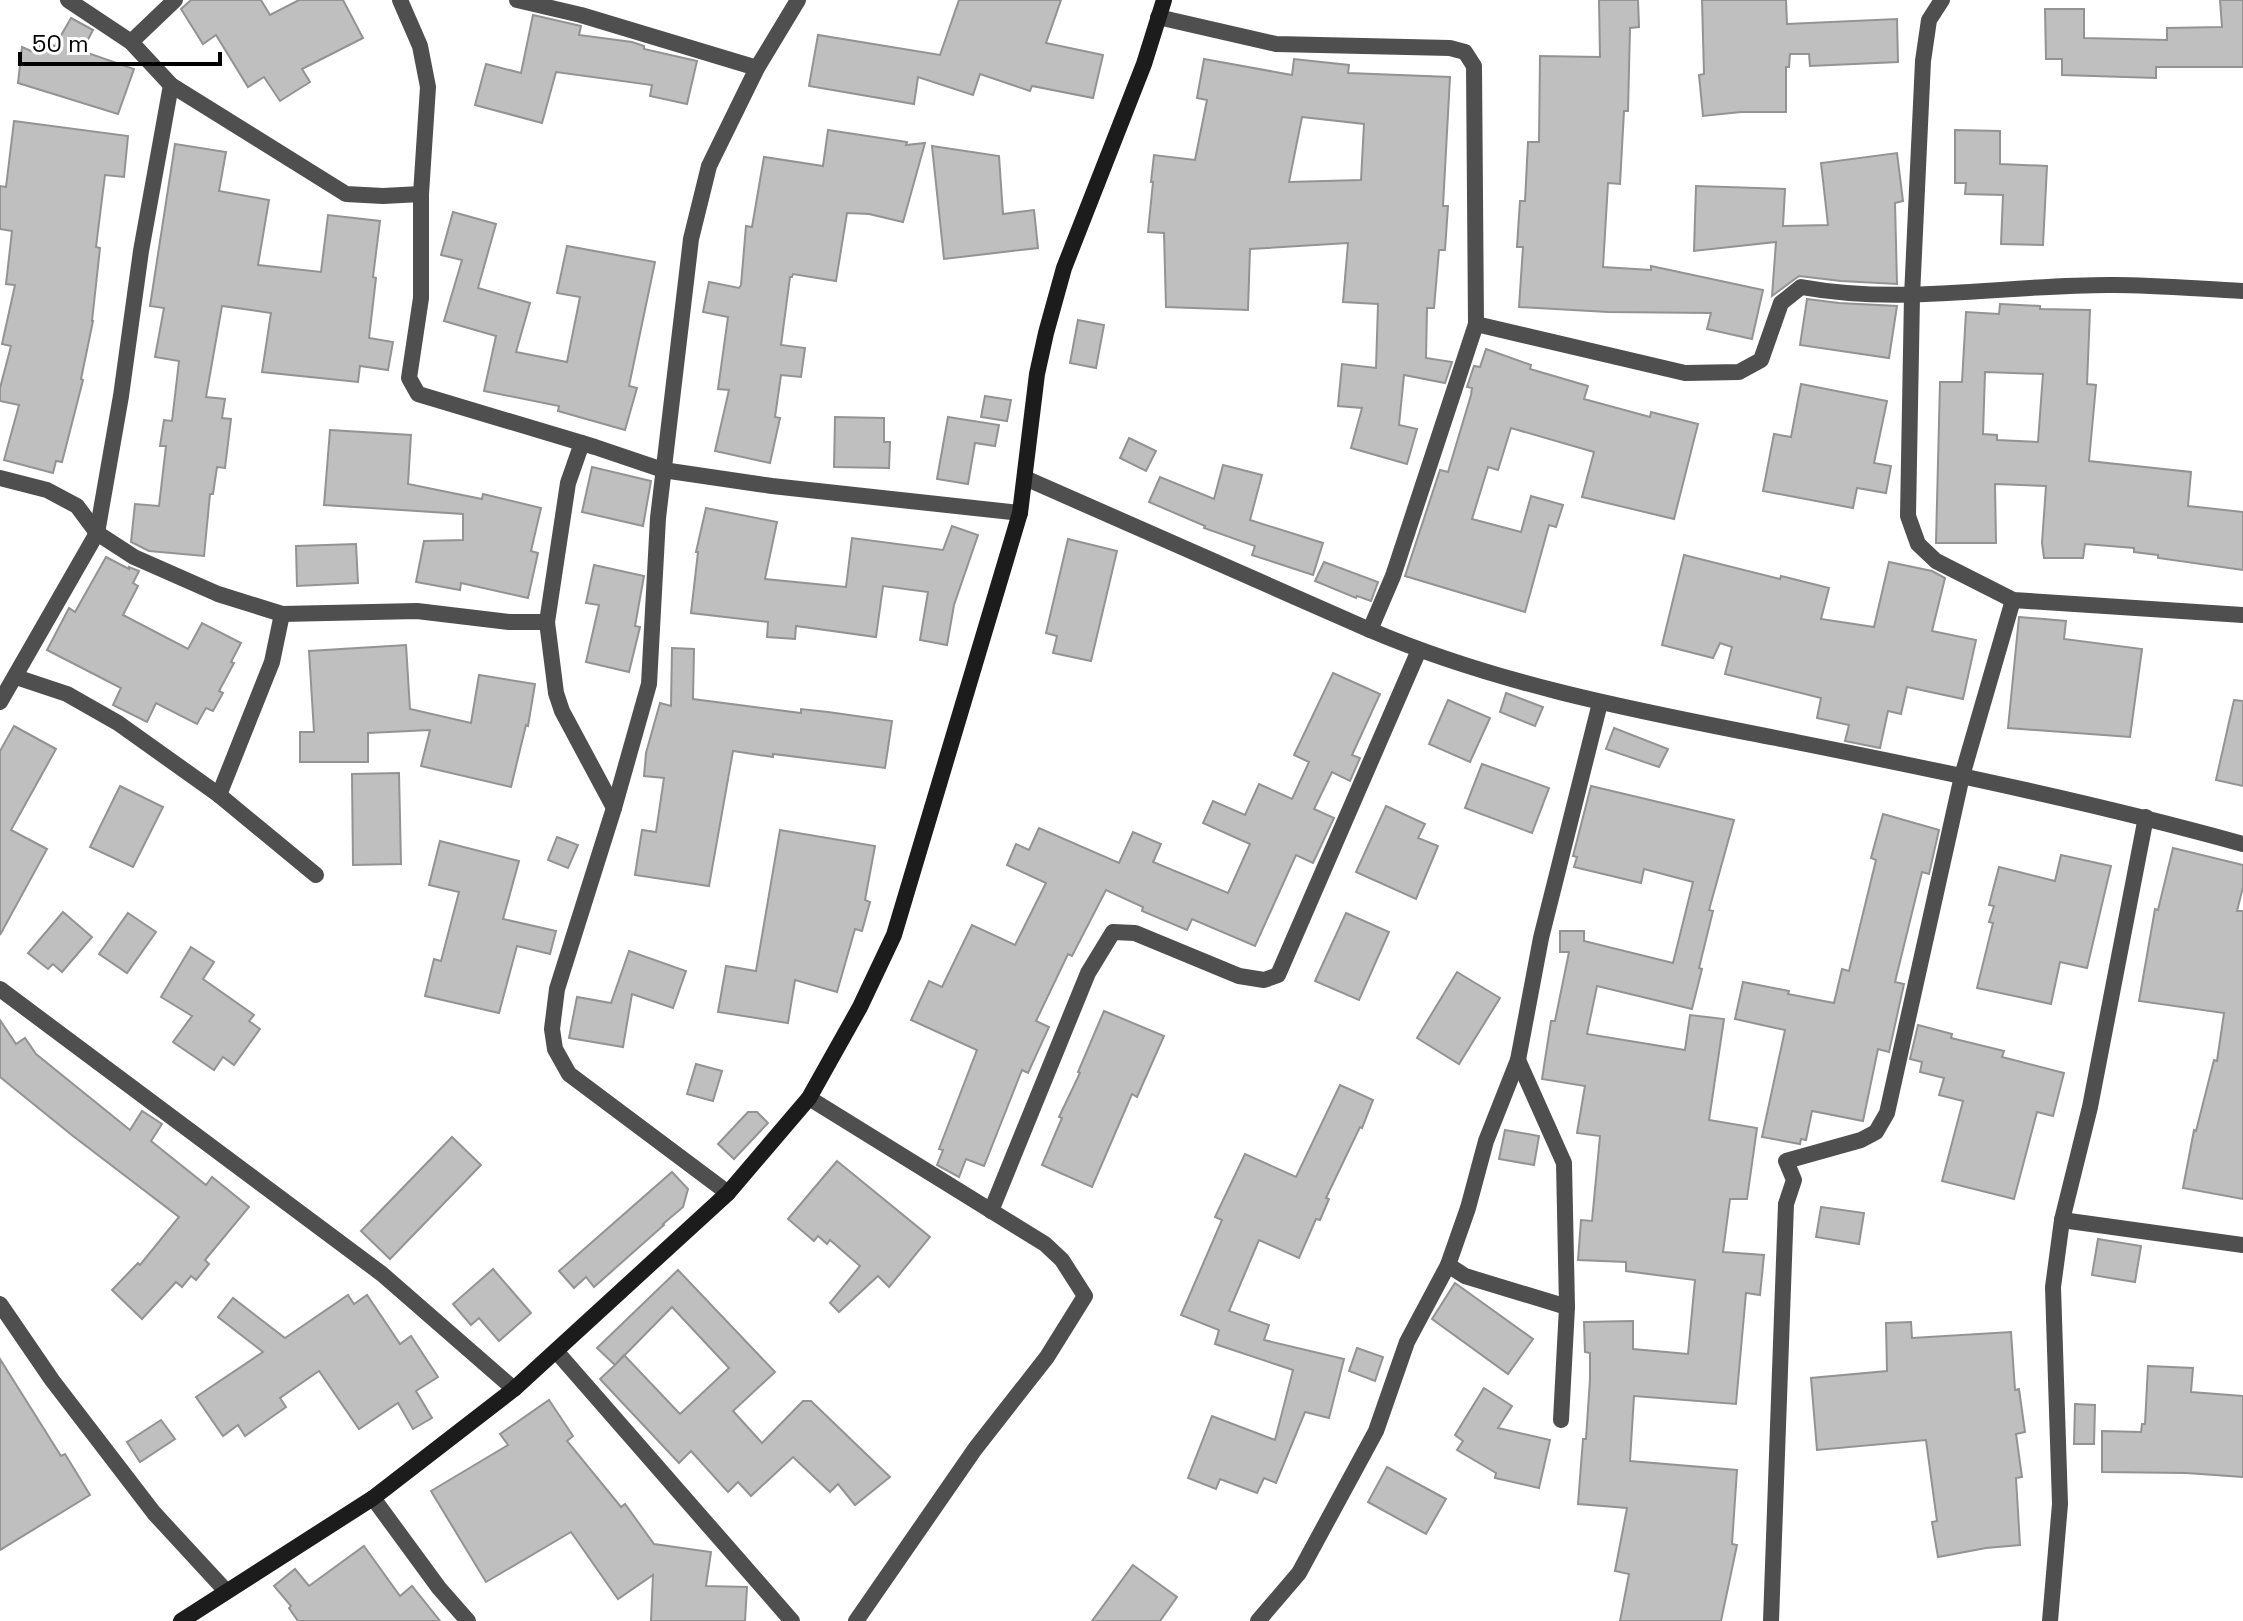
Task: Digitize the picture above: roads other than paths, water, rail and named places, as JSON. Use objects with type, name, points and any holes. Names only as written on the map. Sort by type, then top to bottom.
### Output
[{"type":"street","points":[[68,0],[131,42],[171,85],[346,194],[421,194]]},
{"type":"street","points":[[131,42],[175,0]]},
{"type":"street","points":[[400,0],[420,46],[428,87],[421,194],[421,298],[409,378],[418,394],[663,470],[772,486],[1020,513]]},
{"type":"street","points":[[517,0],[581,15],[757,68]]},
{"type":"street","points":[[728,1193],[569,1074],[555,1049],[552,1029],[557,989],[649,684],[658,518],[683,293],[695,224],[709,166],[757,68],[798,0]]},
{"type":"street","points":[[181,1621],[373,1498],[514,1389],[728,1193],[809,1098],[860,1007],[894,935],[1020,513],[1037,374],[1064,268],[1144,64],[1164,0]]},
{"type":"street","points":[[1942,0],[1929,20],[1923,61],[1912,296],[1908,516],[1918,544],[1936,561],[2013,600],[2243,615]]},
{"type":"street","points":[[1158,17],[1276,44],[1450,48],[1465,52],[1474,66],[1476,324],[1393,576],[1370,630]]},
{"type":"street","points":[[0,702],[97,533],[121,396],[141,251],[171,85]]},
{"type":"street","points":[[1476,324],[1685,373],[1739,372],[1761,360],[1781,303],[1801,287],[1912,296],[2113,284],[2243,291]]},
{"type":"street","points":[[582,443],[568,483],[547,622],[556,693],[562,711],[614,808]]},
{"type":"street","points":[[0,478],[47,490],[77,506],[97,533],[134,557],[218,594],[282,614],[417,611],[509,622],[547,622]]},
{"type":"street","points":[[1025,478],[1370,630],[1474,669],[1600,703],[1962,776],[2146,817],[2243,844]]},
{"type":"street","points":[[1771,1621],[1786,1204],[1794,1180],[1786,1161],[1861,1140],[1876,1132],[1887,1113],[1962,776],[2013,600]]},
{"type":"street","points":[[219,795],[272,662],[282,614]]},
{"type":"street","points":[[991,1211],[1088,973],[1113,932],[1135,933],[1239,976],[1264,980],[1278,975],[1419,650]]},
{"type":"street","points":[[16,677],[67,694],[118,723],[219,795],[316,875]]},
{"type":"street","points":[[1258,1621],[1299,1573],[1376,1431],[1407,1342],[1448,1265],[1468,1208],[1486,1141],[1518,1060],[1541,938],[1600,703]]},
{"type":"street","points":[[2050,1621],[2060,1504],[2053,1287],[2062,1220],[2090,1107],[2146,817]]},
{"type":"street","points":[[0,989],[382,1274],[514,1389]]},
{"type":"street","points":[[1518,1060],[1564,1163],[1567,1307],[1561,1420]]},
{"type":"street","points":[[809,1098],[1045,1244],[1062,1260],[1085,1296],[1047,1357],[975,1449],[856,1621]]},
{"type":"street","points":[[2062,1220],[2243,1245]]},
{"type":"street","points":[[1448,1265],[1465,1276],[1567,1307]]},
{"type":"street","points":[[0,1304],[52,1380],[154,1513],[226,1591]]},
{"type":"street","points":[[556,1351],[792,1621]]},
{"type":"street","points":[[373,1498],[439,1588],[468,1621]]}]
